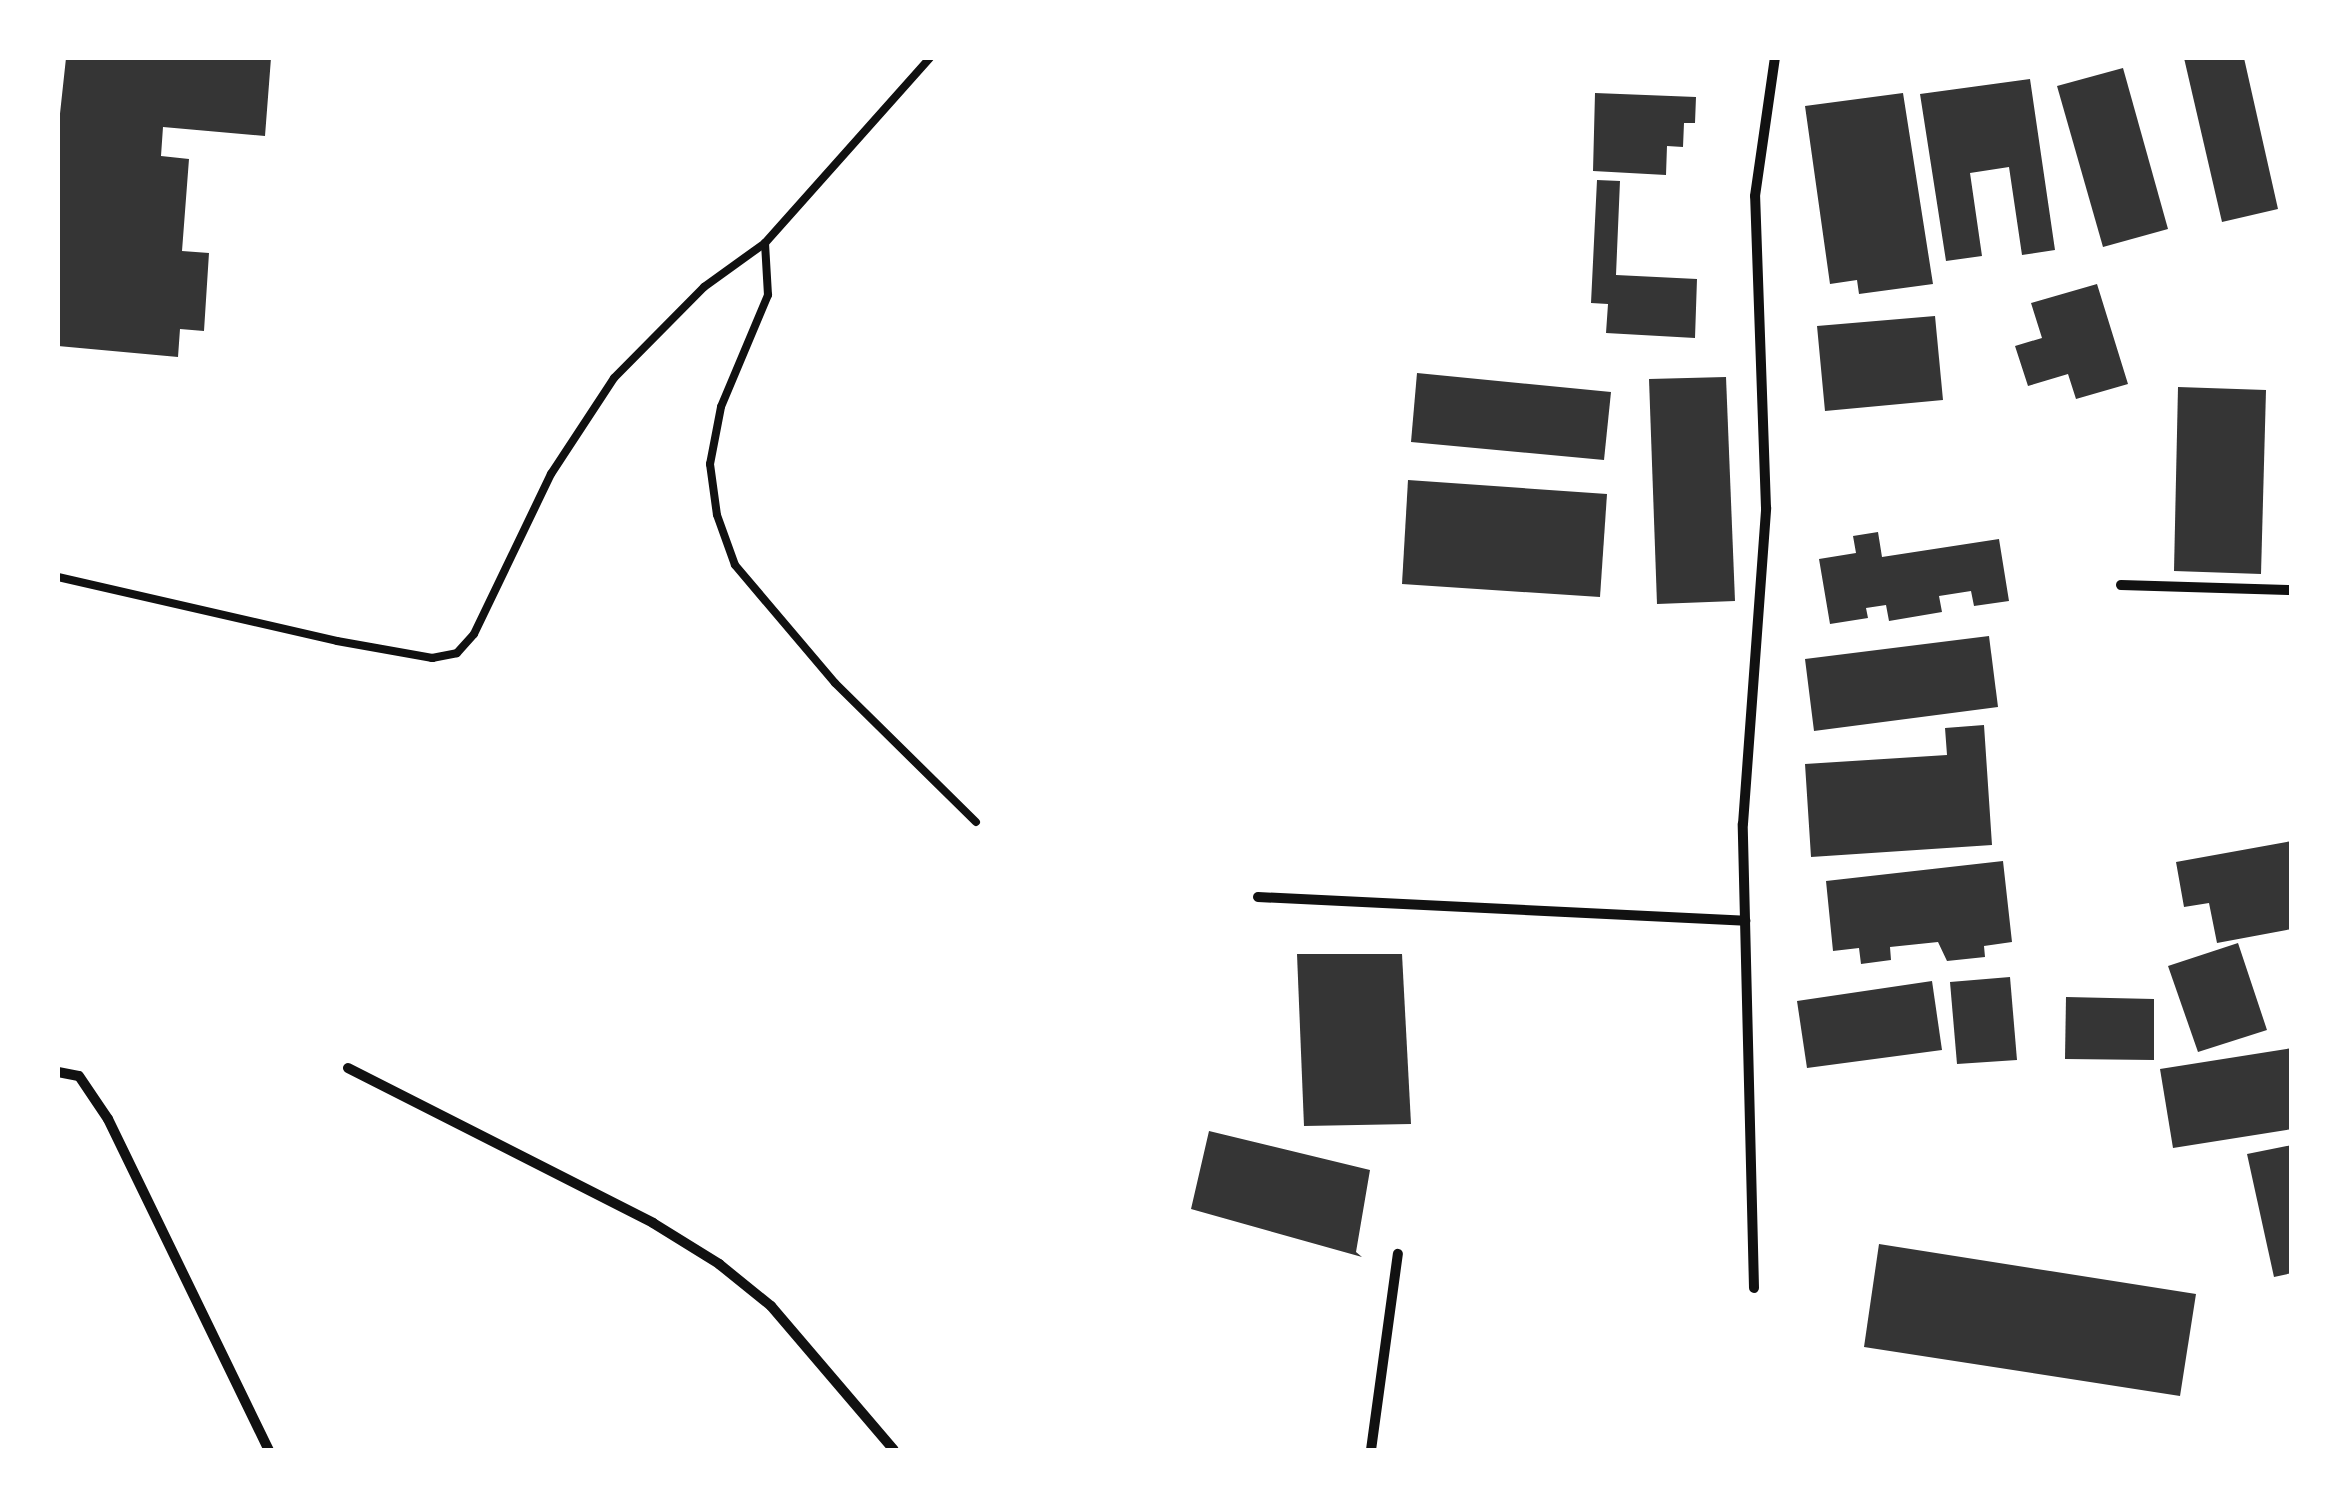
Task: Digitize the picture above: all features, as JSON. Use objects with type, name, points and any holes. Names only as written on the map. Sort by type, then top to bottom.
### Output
[{"type":"street","points":[[1754,1288],[1743,824],[1766,508],[1755,196],[1775,58]]},
{"type":"street","points":[[2122,585],[2292,590]]},
{"type":"street","points":[[1258,897],[1745,921]]},
{"type":"street","points":[[348,1068],[653,1223],[719,1264],[771,1306],[894,1450]]},
{"type":"street","points":[[58,1072],[79,1076],[108,1119],[269,1450]]},
{"type":"street","points":[[1371,1450],[1398,1254]]},
{"type":"lane","points":[[58,577],[336,642],[432,658],[457,653],[474,634],[550,474],[614,378],[704,287],[766,243],[930,58]]},
{"type":"lane","points":[[766,243],[768,296],[720,407],[710,464],[718,514],[736,565],[835,684],[976,822]]},
{"type":"building","points":[[66,58],[271,58],[265,136],[163,127],[161,156],[189,159],[182,251],[209,253],[204,331],[180,329],[178,357],[58,346],[58,132]]},
{"type":"building","points":[[2184,58],[2244,58],[2278,209],[2222,222]]},
{"type":"building","points":[[2123,68],[2168,229],[2103,247],[2057,86]]},
{"type":"building","points":[[2030,79],[2055,250],[2022,255],[2009,167],[1970,173],[1982,256],[1946,261],[1920,94]]},
{"type":"building","points":[[1595,93],[1696,97],[1695,123],[1684,123],[1683,147],[1667,146],[1666,175],[1593,171]]},
{"type":"building","points":[[1903,93],[1933,284],[1859,294],[1857,280],[1830,284],[1805,106]]},
{"type":"building","points":[[1597,180],[1620,181],[1616,275],[1697,279],[1695,338],[1606,333],[1608,304],[1591,303]]},
{"type":"building","points":[[2097,284],[2128,384],[2076,399],[2068,374],[2028,386],[2015,346],[2042,338],[2031,303]]},
{"type":"building","points":[[1935,316],[1943,400],[1825,411],[1817,326]]},
{"type":"building","points":[[1417,373],[1611,392],[1604,460],[1411,442]]},
{"type":"building","points":[[1726,377],[1735,601],[1657,604],[1649,379]]},
{"type":"building","points":[[2178,387],[2266,390],[2261,574],[2174,571]]},
{"type":"building","points":[[1408,480],[1607,494],[1600,597],[1402,584]]},
{"type":"building","points":[[1878,532],[1882,557],[1999,539],[2009,601],[1974,606],[1971,591],[1939,596],[1942,612],[1889,621],[1886,605],[1866,608],[1868,618],[1830,624],[1819,559],[1856,553],[1853,536]]},
{"type":"building","points":[[1989,636],[1998,707],[1814,731],[1805,659]]},
{"type":"building","points":[[1984,725],[1992,845],[1811,857],[1805,764],[1947,755],[1945,728]]},
{"type":"building","points":[[2292,841],[2292,929],[2217,943],[2209,903],[2184,907],[2176,862]]},
{"type":"building","points":[[2003,861],[2012,942],[1984,946],[1985,957],[1947,961],[1938,942],[1890,947],[1891,960],[1861,964],[1859,948],[1833,951],[1826,881]]},
{"type":"building","points":[[2238,943],[2267,1030],[2198,1052],[2168,966]]},
{"type":"building","points":[[1297,954],[1402,954],[1411,1124],[1304,1126]]},
{"type":"building","points":[[2010,977],[2017,1060],[1957,1064],[1950,982]]},
{"type":"building","points":[[1932,981],[1942,1050],[1807,1068],[1797,1001]]},
{"type":"building","points":[[2066,997],[2154,999],[2154,1060],[2065,1059]]},
{"type":"building","points":[[2292,1048],[2292,1129],[2173,1148],[2160,1069]]},
{"type":"building","points":[[1209,1131],[1370,1170],[1356,1252],[1362,1257],[1191,1209]]},
{"type":"building","points":[[2292,1145],[2292,1273],[2274,1277],[2247,1154]]},
{"type":"building","points":[[1879,1244],[2196,1294],[2180,1396],[1864,1347]]}]
